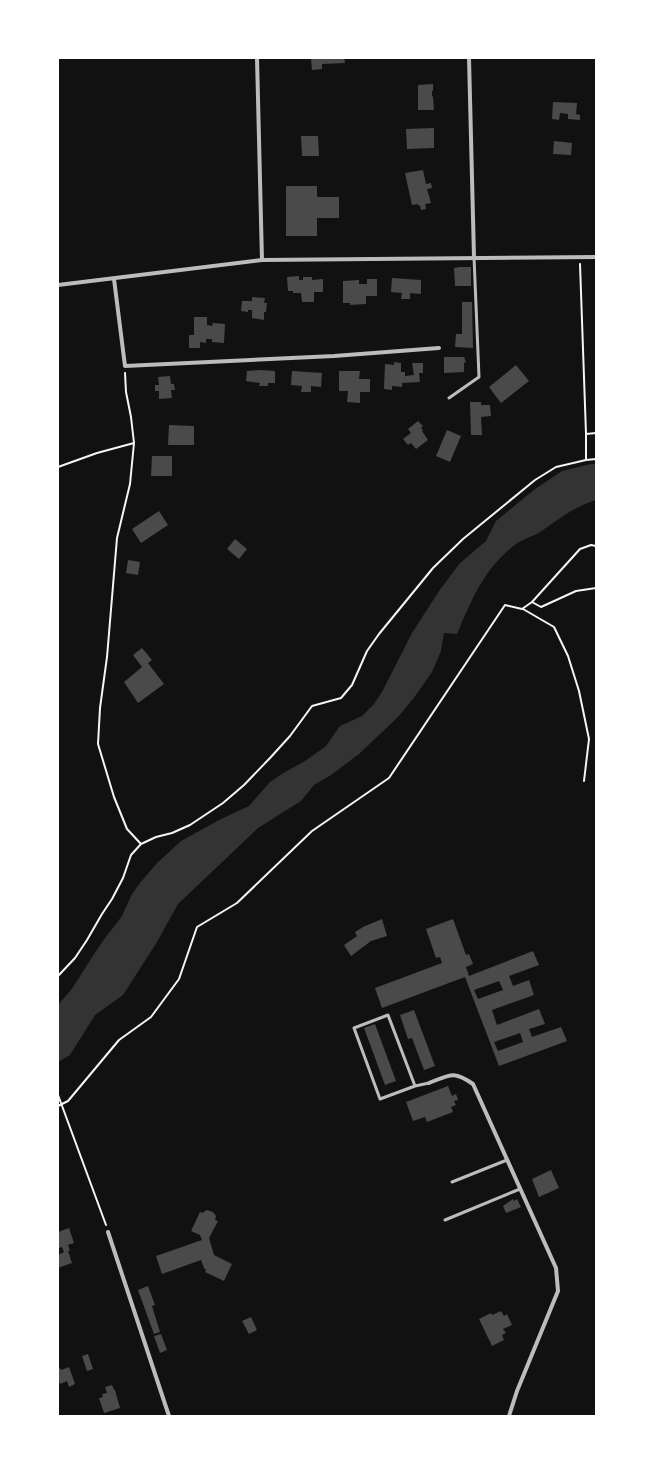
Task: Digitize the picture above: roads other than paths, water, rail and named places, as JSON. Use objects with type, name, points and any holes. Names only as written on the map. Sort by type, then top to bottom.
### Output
[{"type":"street","points":[[257,58],[262,260]]},
{"type":"street","points":[[469,58],[474,258]]},
{"type":"street","points":[[58,286],[262,260],[596,257]]},
{"type":"street","points":[[114,279],[125,366],[334,356],[439,348]]},
{"type":"street","points":[[429,1083],[448,1075],[460,1075],[473,1084],[556,1268],[558,1291],[517,1391],[509,1416]]},
{"type":"street","points":[[108,1232],[169,1416]]},
{"type":"lane","points":[[449,398],[479,377],[474,258]]},
{"type":"lane","points":[[416,1086],[388,1015],[354,1028],[380,1099],[429,1083]]},
{"type":"lane","points":[[452,1182],[507,1160]]},
{"type":"lane","points":[[445,1220],[520,1189]]}]
